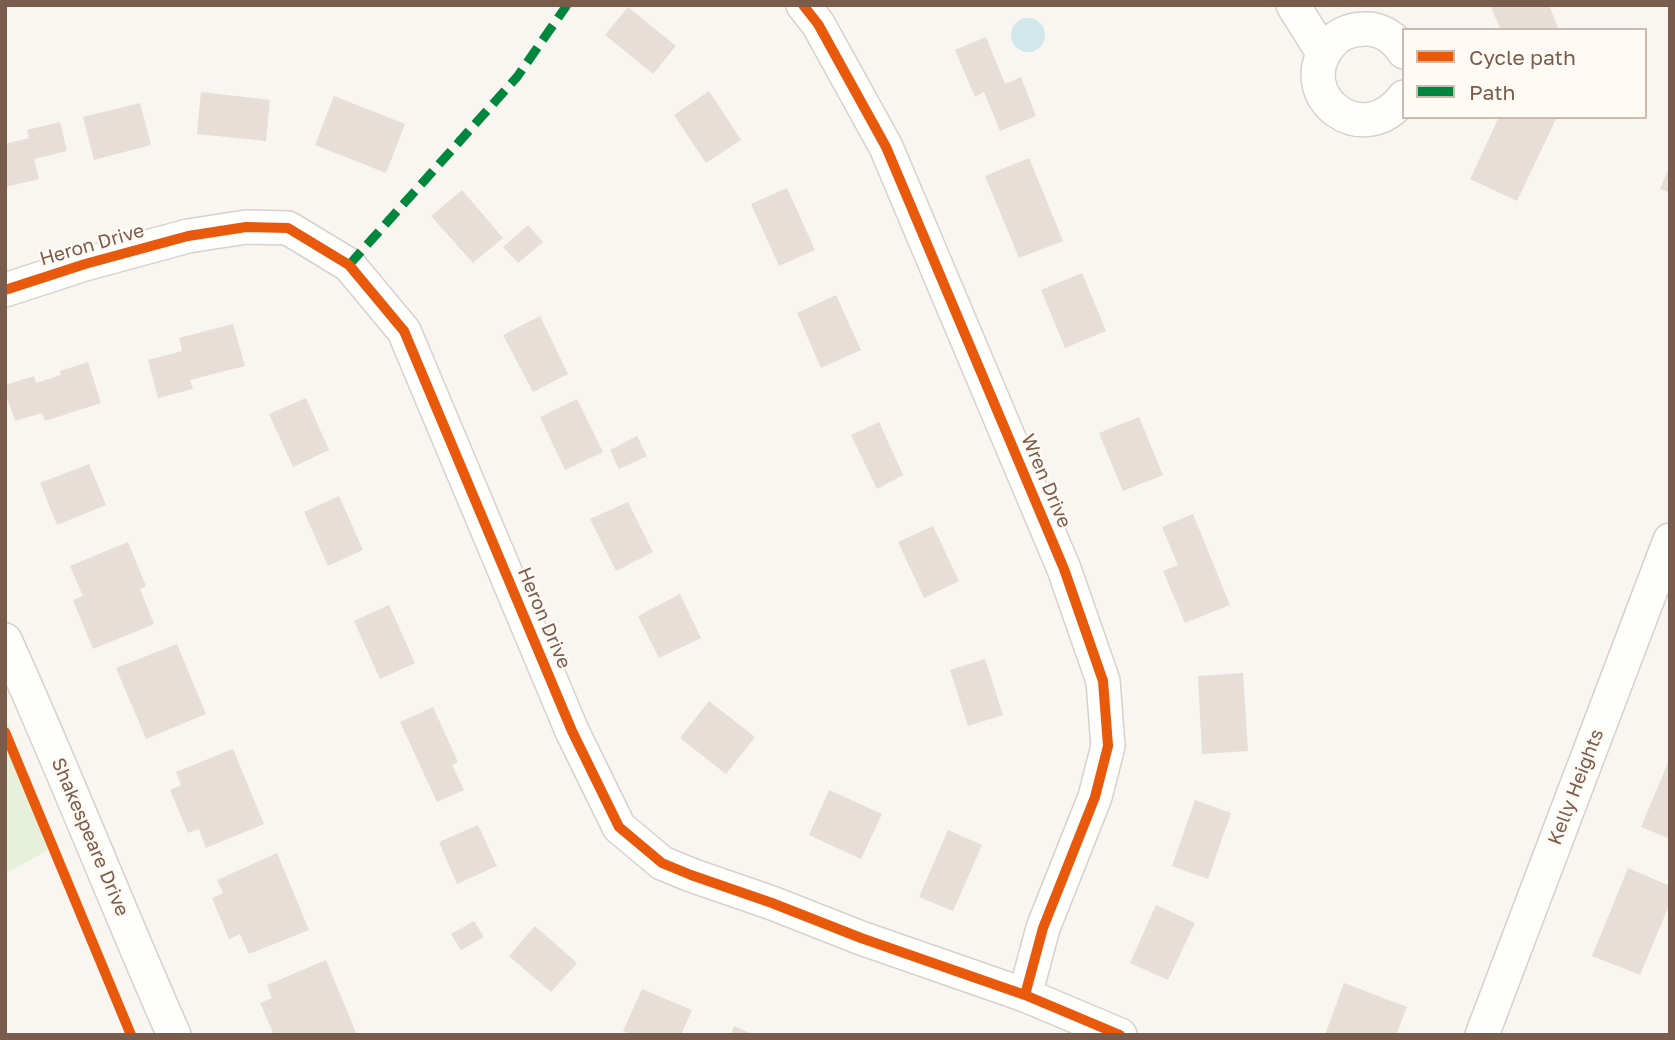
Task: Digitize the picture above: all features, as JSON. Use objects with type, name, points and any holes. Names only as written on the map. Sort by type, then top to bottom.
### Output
[{"type":"street","name":"Wren Drive","points":[[803,5],[818,24],[836,56],[901,180],[1064,569],[1102,681],[1108,746],[1095,797],[1043,928],[1025,995]]},
{"type":"street","points":[[1293,5],[1323,54]]},
{"type":"street","points":[[1402,50],[1393,39],[1381,32],[1368,28],[1354,29],[1331,42],[1318,69],[1319,85],[1325,100],[1336,111],[1351,118],[1367,120],[1382,117],[1402,99]]},
{"type":"street","name":"Heron Drive","points":[[5,290],[85,264],[188,236],[246,227],[288,228],[349,265],[404,331],[572,731],[619,827],[662,863],[1025,995],[1120,1035]]},
{"type":"street","name":"Kelly Heights","points":[[1482,1035],[1670,540]]},
{"type":"street","name":"Shakespeare Drive","points":[[5,640],[174,1035]]},
{"type":"green space","points":[[5,715],[52,848],[5,874]]},
{"type":"water","points":[[1028,18],[1040,23],[1045,35],[1040,47],[1028,52],[1016,47],[1011,35],[1016,23]]},
{"type":"building","points":[[1490,5],[1549,5],[1558,28],[1500,28]]},
{"type":"building","points":[[628,7],[676,46],[653,74],[605,35]]},
{"type":"building","points":[[986,37],[1005,84],[1021,77],[1036,116],[1000,131],[984,92],[975,97],[955,50]]},
{"type":"building","points":[[709,91],[741,140],[706,163],[674,115]]},
{"type":"building","points":[[201,92],[270,100],[266,141],[197,134]]},
{"type":"building","points":[[334,96],[405,124],[386,173],[315,145]]},
{"type":"building","points":[[140,103],[151,145],[94,160],[83,117]]},
{"type":"building","points":[[1498,119],[1556,119],[1517,201],[1470,179]]},
{"type":"building","points":[[60,122],[67,151],[34,159],[39,179],[5,187],[5,144],[29,138],[27,130]]},
{"type":"building","points":[[1029,158],[1063,241],[1019,258],[985,176]]},
{"type":"building","points":[[1670,165],[1670,193],[1660,189]]},
{"type":"building","points":[[787,188],[815,250],[779,266],[751,204]]},
{"type":"building","points":[[462,190],[503,238],[473,263],[431,216]]},
{"type":"building","points":[[528,225],[543,242],[518,263],[503,247]]},
{"type":"building","points":[[1082,273],[1106,331],[1065,348],[1041,290]]},
{"type":"building","points":[[836,295],[861,350],[821,368],[797,313]]},
{"type":"building","points":[[540,316],[568,374],[533,392],[503,335]]},
{"type":"building","points":[[233,324],[245,366],[190,380],[193,389],[158,398],[148,360],[182,351],[179,338]]},
{"type":"building","points":[[88,362],[101,403],[45,421],[42,413],[15,421],[5,385],[34,376],[36,383],[61,375],[60,371]]},
{"type":"building","points":[[306,398],[329,450],[293,467],[269,414]]},
{"type":"building","points":[[577,399],[603,452],[565,470],[540,417]]},
{"type":"building","points":[[1139,417],[1163,475],[1123,491],[1099,433]]},
{"type":"building","points":[[879,422],[903,475],[877,489],[851,435]]},
{"type":"building","points":[[637,436],[647,456],[619,469],[610,450]]},
{"type":"building","points":[[89,464],[106,505],[57,525],[40,483]]},
{"type":"building","points":[[339,496],[363,550],[328,566],[304,512]]},
{"type":"building","points":[[628,502],[653,552],[616,571],[590,519]]},
{"type":"building","points":[[1193,514],[1230,605],[1185,623],[1163,571],[1178,565],[1162,527]]},
{"type":"building","points":[[933,526],[959,581],[924,598],[898,542]]},
{"type":"building","points":[[128,542],[146,586],[140,589],[154,624],[93,649],[73,600],[83,596],[70,566]]},
{"type":"building","points":[[680,594],[701,638],[659,658],[638,616]]},
{"type":"building","points":[[389,605],[415,663],[380,679],[354,621]]},
{"type":"building","points":[[177,644],[206,714],[146,739],[116,668]]},
{"type":"building","points":[[985,659],[1003,715],[968,726],[950,670]]},
{"type":"building","points":[[1243,673],[1248,751],[1202,754],[1198,676]]},
{"type":"building","points":[[709,701],[755,737],[726,774],[680,738]]},
{"type":"building","points":[[433,707],[458,762],[452,765],[464,790],[437,802],[400,722]]},
{"type":"building","points":[[233,749],[264,824],[206,848],[199,829],[188,833],[170,790],[181,785],[176,772]]},
{"type":"building","points":[[1670,758],[1670,839],[1641,827]]},
{"type":"building","points":[[829,790],[882,814],[861,859],[809,835]]},
{"type":"building","points":[[1195,800],[1231,813],[1208,879],[1172,866]]},
{"type":"building","points":[[478,825],[497,866],[457,884],[439,842]]},
{"type":"building","points":[[948,830],[982,845],[953,911],[919,897]]},
{"type":"building","points":[[277,853],[309,930],[249,954],[240,934],[229,939],[212,898],[223,893],[217,880]]},
{"type":"building","points":[[1628,868],[1670,886],[1670,903],[1640,975],[1592,956]]},
{"type":"building","points":[[1156,905],[1195,923],[1168,980],[1130,963]]},
{"type":"building","points":[[474,921],[484,937],[461,950],[451,934]]},
{"type":"building","points":[[535,926],[577,963],[551,992],[509,956]]},
{"type":"building","points":[[326,960],[357,1035],[274,1035],[260,1003],[272,998],[267,985]]},
{"type":"building","points":[[1344,983],[1407,1007],[1396,1035],[1325,1035]]},
{"type":"building","points":[[642,989],[692,1010],[681,1035],[632,1035],[623,1031]]},
{"type":"building","points":[[734,1026],[755,1035],[731,1035]]},
{"type":"marked path","points":[[349,265],[517,77],[567,5]]},
{"type":"cycle path","points":[[803,5],[818,24],[886,147],[1064,569],[1103,681],[1108,746],[1095,797],[1043,928],[1025,995]]},
{"type":"cycle path","points":[[5,290],[85,264],[188,236],[246,227],[288,228],[349,265],[404,331],[572,731],[619,827],[662,863],[861,938],[1025,995],[1120,1035]]},
{"type":"cycle path","points":[[5,732],[131,1035]]}]
